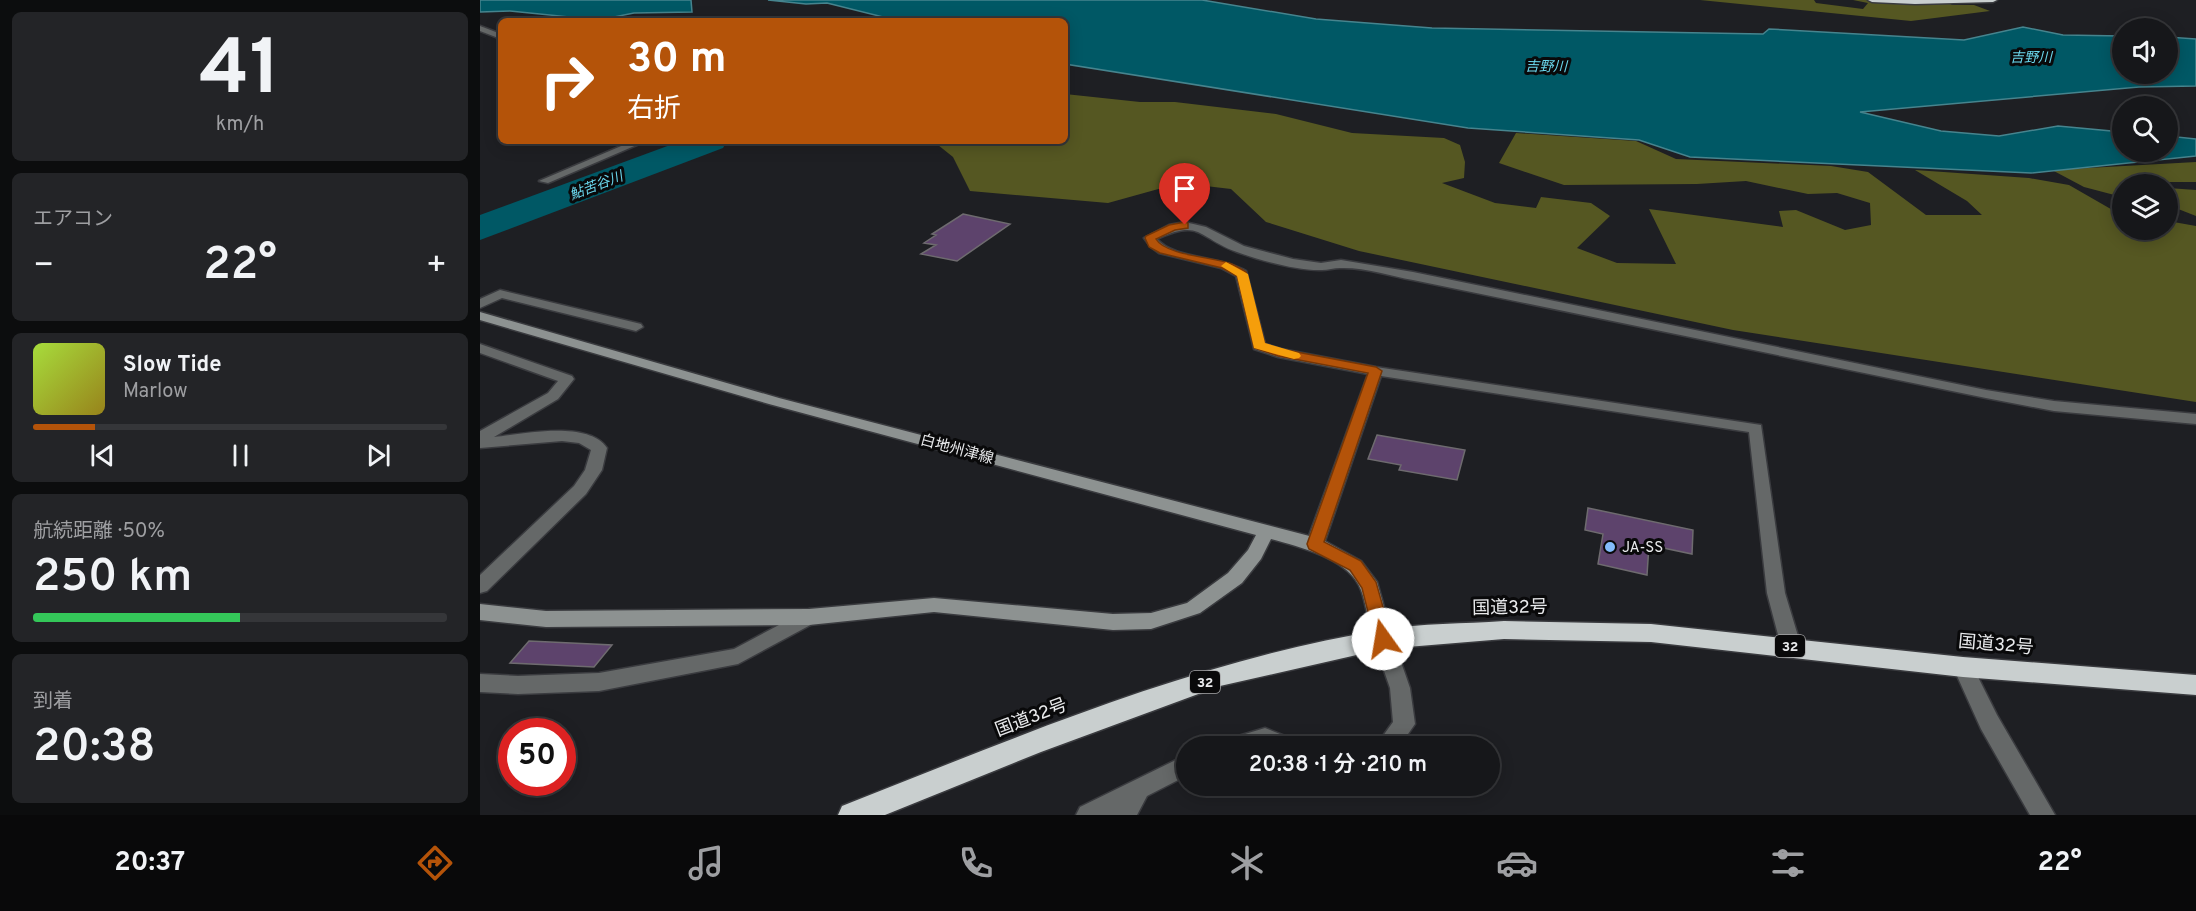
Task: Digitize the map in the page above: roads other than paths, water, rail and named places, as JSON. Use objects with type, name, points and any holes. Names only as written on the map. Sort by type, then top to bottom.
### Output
[{"type":"highway","points":[[1872,0],[1915,2],[1993,0]]},
{"type":"highway","name":"国道32号","points":[[852,815],[1033,743],[1219,676],[1383,639],[1504,630],[1651,633],[1791,646],[1963,667],[2196,685]]},
{"type":"main road","name":"白地州津線","points":[[480,316],[774,401],[1315,544],[1355,566],[1370,587],[1383,639]]},
{"type":"main road","points":[[480,612],[546,619],[809,617],[934,605],[1113,622],[1151,621],[1193,608],[1234,578],[1255,554],[1266,531]]},
{"type":"street","points":[[480,28],[498,36]]},
{"type":"street","points":[[544,181],[634,144]]},
{"type":"street","points":[[1791,646],[1776,593],[1756,428],[1376,371],[1278,353],[1259,346],[1242,274],[1226,266],[1164,251],[1153,245],[1150,238],[1173,227],[1185,225],[1202,229],[1240,249],[1292,263],[1321,267],[1341,264],[1413,276],[2043,404],[2196,419]]},
{"type":"street","points":[[480,304],[500,294],[636,327]]},
{"type":"street","points":[[480,348],[567,379],[553,396],[480,438]]},
{"type":"street","points":[[1315,544],[1376,371]]},
{"type":"street","points":[[480,443],[562,436],[583,438],[598,448],[598,461],[593,473],[580,490],[480,586]]},
{"type":"street","points":[[480,683],[518,685],[599,682],[738,656],[809,617]]},
{"type":"street","points":[[1383,639],[1400,688],[1404,724],[1395,736]]},
{"type":"street","points":[[1963,667],[1989,722],[2043,815]]},
{"type":"street","points":[[1088,815],[1176,770]]},
{"type":"street","points":[[1125,815],[1139,789]]},
{"type":"water","points":[[480,0],[691,0],[692,12],[634,13],[609,18],[579,18],[510,11],[480,12]]},
{"type":"water","name":"吉野川","points":[[768,0],[1202,0],[1316,19],[1432,28],[1763,34],[1769,29],[1964,40],[2023,27],[2063,35],[2112,36],[2112,84],[2178,84],[2178,38],[2196,39],[2196,86],[2139,87],[1860,112],[1941,131],[1999,136],[2058,126],[2112,131],[2112,162],[2138,162],[2031,173],[1690,157],[1639,140],[1468,128],[1068,64],[1068,18],[887,18],[827,3],[806,4]]},
{"type":"water","points":[[2178,137],[2196,139],[2196,156],[2178,158]]},
{"type":"waterway","name":"鮎苦谷川","points":[[480,228],[703,144]]},
{"type":"place","name":"JA-SS","points":[[1610,547]]}]
